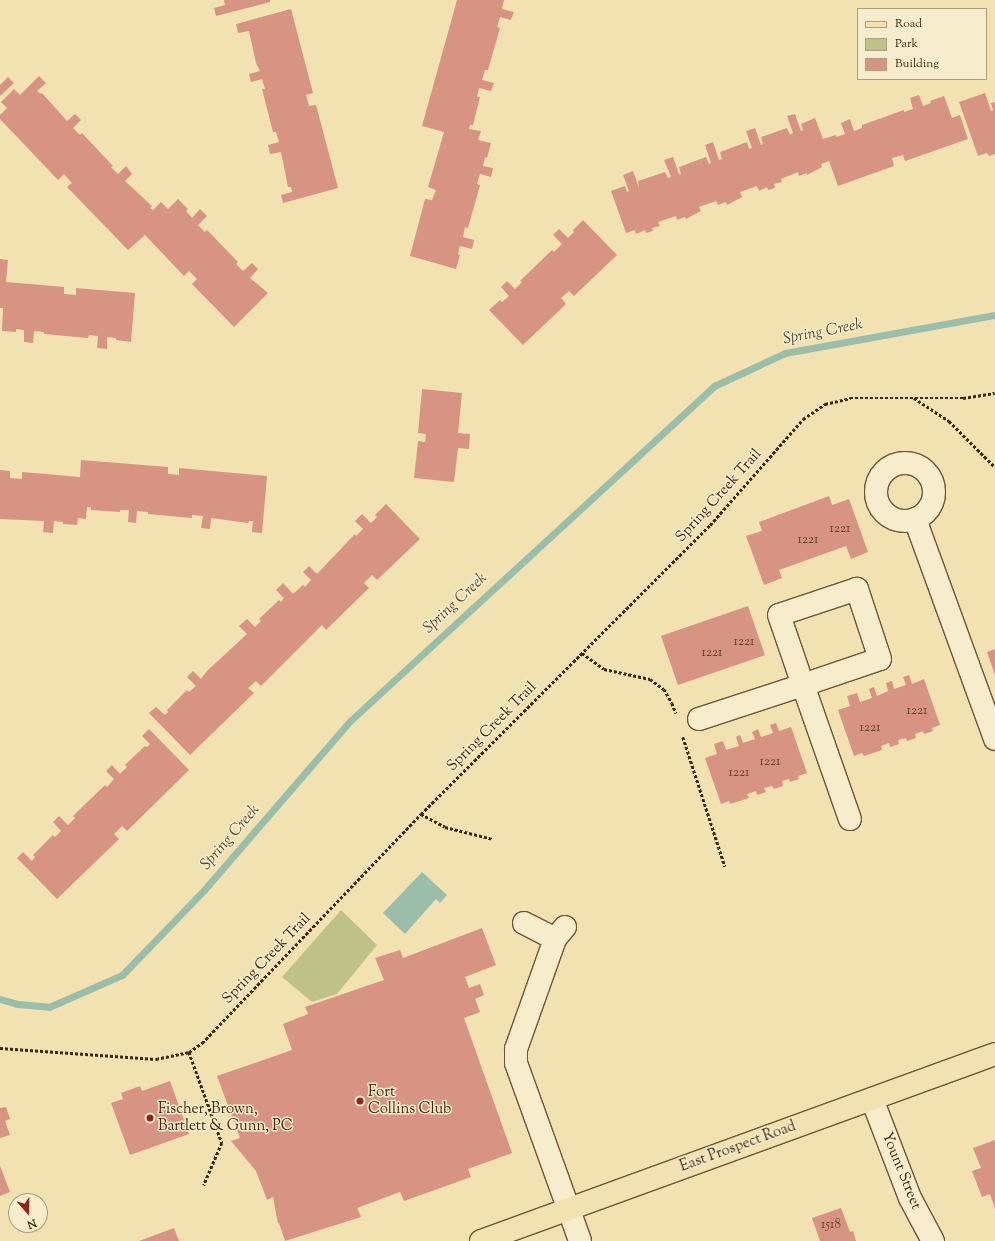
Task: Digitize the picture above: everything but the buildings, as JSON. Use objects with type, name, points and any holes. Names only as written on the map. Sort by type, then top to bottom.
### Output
[{"type":"main road","name":"East Prospect Road","points":[[481,1241],[995,1054]]},
{"type":"street","points":[[915,519],[995,739]]},
{"type":"street","points":[[699,720],[803,685],[880,659],[856,589],[780,615],[803,685],[850,818]]},
{"type":"street","points":[[524,923],[560,933],[516,1049],[516,1063],[580,1241]]},
{"type":"street","name":"Yount Street","points":[[872,1099],[910,1198],[933,1241]]},
{"type":"path","name":"Spring Creek Trail","points":[[0,1048],[156,1059],[189,1052],[202,1043],[421,814],[710,525],[803,419],[824,404],[850,398],[963,398],[995,393]]},
{"type":"path","points":[[914,398],[948,421],[995,467]]},
{"type":"path","points":[[582,653],[604,669],[650,679],[664,689],[672,703],[677,718]]},
{"type":"path","points":[[682,733],[725,866]]},
{"type":"path","points":[[421,814],[445,827],[493,839]]},
{"type":"path","points":[[189,1052],[222,1143],[204,1185]]},
{"type":"green space","points":[[341,910],[377,945],[337,994],[312,1002],[282,977]]},
{"type":"shaded area","points":[[422,872],[447,895],[440,903],[436,899],[405,934],[383,913]]},
{"type":"waterway","name":"Spring Creek","points":[[0,999],[17,1004],[49,1007],[122,975],[204,890],[350,721],[714,386],[785,353],[995,315]]},
{"type":"place","name":"Fort Collins Club","points":[[360,1101]]},
{"type":"place","name":"Fischer, Brown, Bartlett & Gunn, PC","points":[[150,1118]]}]
